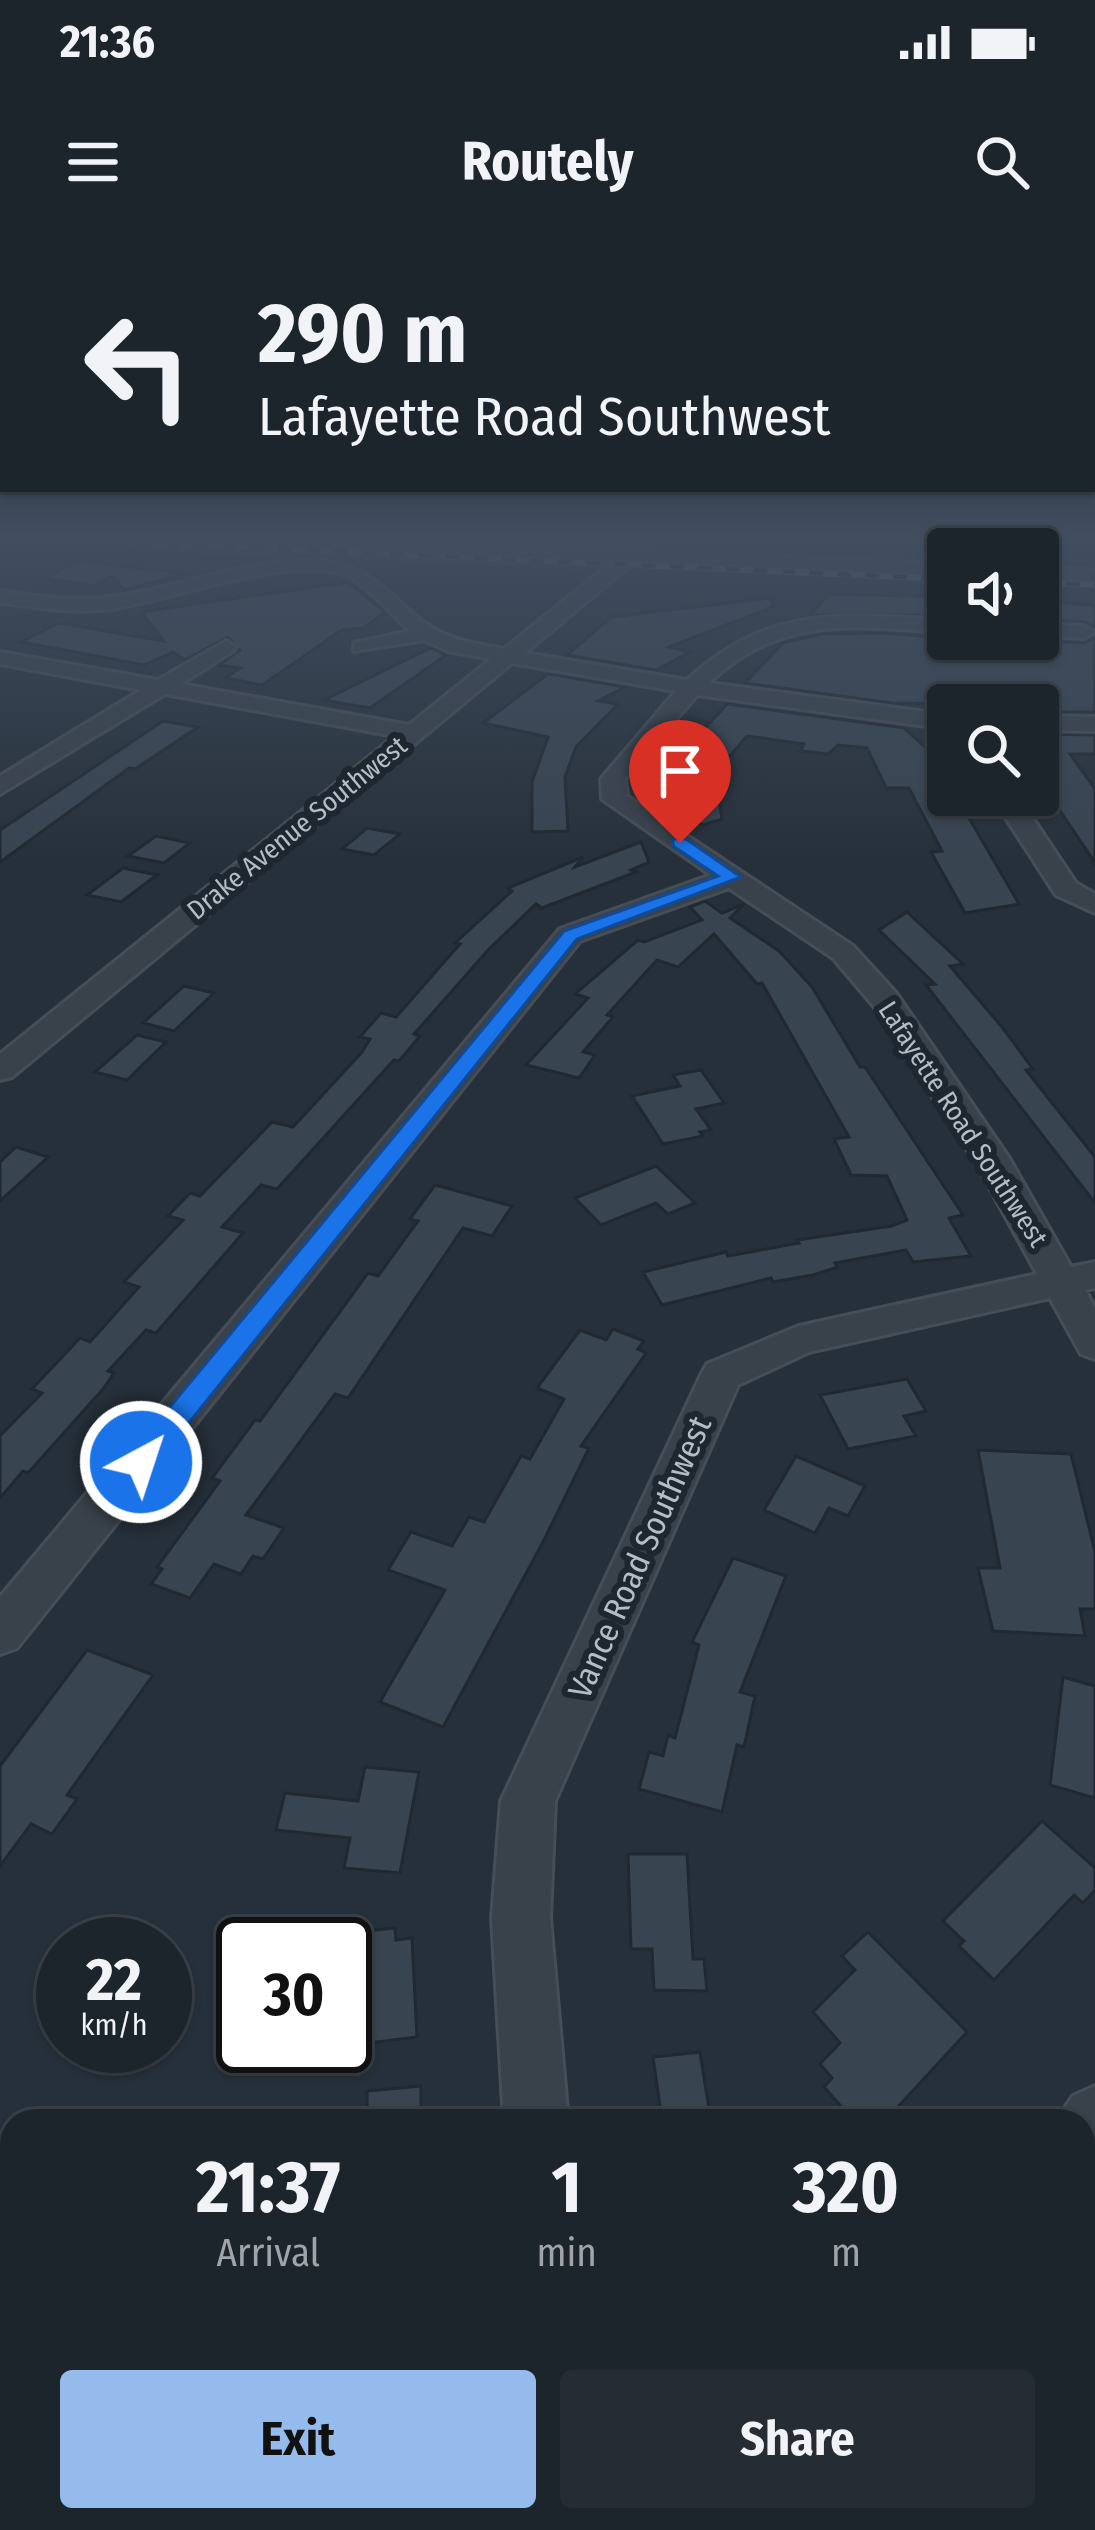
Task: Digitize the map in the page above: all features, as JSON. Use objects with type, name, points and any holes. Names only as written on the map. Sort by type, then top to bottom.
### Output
[{"type":"street","points":[[0,788],[226,647]]},
{"type":"street","points":[[460,647],[694,689],[927,719]]},
{"type":"street","name":"Drake Avenue Southwest","points":[[0,1070],[519,647]]},
{"type":"street","name":"Lafayette Road Southwest","points":[[741,647],[694,689],[613,778],[615,799],[843,952],[885,1000],[996,1166],[1079,1279],[1095,1344]]},
{"type":"street","points":[[0,658],[414,733]]},
{"type":"street","points":[[1059,723],[1095,724]]},
{"type":"street","points":[[1018,816],[1066,889],[1095,905]]},
{"type":"street","points":[[0,1633],[570,935],[732,877]]},
{"type":"street","name":"Vance Road Southwest","points":[[535,2109],[521,1918],[529,1801],[722,1375],[799,1340],[1079,1279]]},
{"type":"building","points":[[47,647],[210,647],[185,660],[173,652],[144,665]]},
{"type":"building","points":[[237,647],[317,647],[262,685],[226,678],[240,668],[219,665],[240,650]]},
{"type":"building","points":[[576,647],[669,647],[690,652],[656,670],[567,655]]},
{"type":"building","points":[[779,647],[927,647],[927,660],[1059,660],[1059,647],[1095,647],[1095,712],[1059,712],[1059,684],[927,684],[927,703],[892,703],[745,683]]},
{"type":"building","points":[[431,648],[446,655],[370,708],[324,700]]},
{"type":"building","points":[[548,674],[625,687],[598,701],[618,704],[576,747],[565,777],[568,831],[532,832],[532,782],[548,737],[483,723]]},
{"type":"building","points":[[727,704],[904,728],[927,749],[927,816],[968,816],[1019,904],[965,913],[931,852],[942,851],[909,788],[886,788],[867,748],[838,745],[828,754],[801,751],[804,744],[747,736],[715,773],[722,819],[703,825],[682,815],[675,761]]},
{"type":"building","points":[[163,721],[198,727],[135,769],[129,768],[0,862],[0,830]]},
{"type":"building","points":[[1059,734],[1095,735],[1095,754],[1070,754],[1095,789],[1095,863],[1059,809]]},
{"type":"building","points":[[367,828],[400,834],[374,855],[342,849]]},
{"type":"building","points":[[156,836],[190,843],[164,863],[128,856]]},
{"type":"building","points":[[641,842],[649,862],[631,870],[636,872],[542,908],[536,904],[489,949],[414,1034],[420,1036],[399,1061],[394,1060],[277,1189],[261,1185],[222,1227],[243,1233],[156,1333],[146,1330],[108,1371],[114,1373],[103,1389],[0,1498],[0,1436],[42,1393],[32,1389],[80,1338],[90,1342],[139,1287],[124,1282],[183,1220],[168,1216],[190,1193],[200,1196],[272,1122],[293,1127],[362,1052],[370,1039],[360,1037],[381,1013],[396,1017],[460,944],[455,943],[512,891],[508,888],[583,857],[575,867]]},
{"type":"building","points":[[123,868],[157,875],[121,902],[87,895]]},
{"type":"building","points":[[705,901],[722,913],[744,904],[730,918],[779,951],[812,987],[860,1067],[865,1067],[963,1215],[949,1218],[971,1256],[913,1262],[906,1250],[835,1263],[838,1267],[813,1275],[773,1282],[771,1278],[662,1305],[643,1272],[907,1220],[887,1176],[851,1175],[834,1139],[849,1137],[762,983],[757,984],[714,934],[678,967],[657,960],[607,1015],[613,1017],[583,1052],[595,1055],[579,1078],[526,1065],[588,998],[575,994],[638,940],[644,942],[702,920],[690,907]]},
{"type":"building","points":[[907,912],[963,964],[950,966],[1002,1027],[1033,1069],[1026,1070],[1095,1157],[1095,1203],[926,985],[935,984],[879,930]]},
{"type":"building","points":[[184,986],[214,993],[174,1031],[143,1023]]},
{"type":"building","points":[[137,1035],[166,1042],[127,1080],[95,1072]]},
{"type":"building","points":[[701,1070],[724,1103],[696,1109],[711,1130],[663,1144],[632,1096],[680,1086],[673,1075]]},
{"type":"building","points":[[16,1147],[48,1157],[0,1201],[0,1162]]},
{"type":"building","points":[[656,1166],[695,1203],[668,1214],[656,1203],[601,1225],[575,1198]]},
{"type":"building","points":[[435,1185],[512,1206],[492,1236],[463,1228],[348,1398],[335,1394],[246,1515],[284,1528],[263,1559],[253,1556],[241,1574],[214,1564],[190,1598],[151,1584],[162,1569],[157,1567],[220,1481],[212,1478],[255,1420],[260,1421],[368,1273],[378,1276],[418,1221],[410,1219]]},
{"type":"building","points":[[613,1329],[644,1341],[638,1349],[646,1353],[581,1446],[589,1448],[443,1727],[380,1702],[445,1590],[388,1570],[411,1532],[452,1546],[469,1517],[484,1522],[521,1456],[530,1459],[564,1399],[537,1388],[580,1330],[606,1340]]},
{"type":"building","points":[[907,1379],[926,1411],[904,1416],[916,1436],[848,1449],[820,1395]]},
{"type":"building","points":[[978,1450],[1071,1454],[1095,1552],[1095,1609],[1080,1609],[1085,1636],[993,1631],[978,1568],[1000,1568]]},
{"type":"building","points":[[796,1456],[865,1486],[848,1516],[829,1508],[815,1533],[764,1510]]},
{"type":"building","points":[[733,1558],[786,1576],[740,1692],[755,1696],[744,1747],[737,1745],[722,1812],[639,1789],[649,1752],[663,1756],[668,1735],[675,1738],[699,1645],[692,1642]]},
{"type":"building","points":[[87,1650],[153,1675],[67,1795],[77,1799],[52,1834],[31,1824],[0,1866],[0,1766]]},
{"type":"building","points":[[1063,1677],[1095,1686],[1095,1798],[1050,1785]]},
{"type":"building","points":[[365,1767],[419,1772],[400,1873],[344,1868],[350,1838],[276,1830],[285,1793],[358,1801]]},
{"type":"building","points":[[1042,1821],[1095,1868],[1095,1890],[1083,1903],[1074,1895],[994,1980],[959,1946],[964,1941],[943,1921]]},
{"type":"building","points":[[628,1854],[687,1854],[693,1959],[704,1959],[707,1991],[654,1990],[652,1949],[631,1949]]},
{"type":"building","points":[[395,1928],[396,1940],[412,1938],[417,2037],[372,2043],[372,1930]]},
{"type":"building","points":[[868,1932],[967,2032],[896,2109],[843,2109],[824,2087],[832,2078],[820,2064],[840,2043],[813,2012],[855,1970],[842,1956]]},
{"type":"building","points":[[700,2052],[709,2109],[660,2109],[653,2057]]},
{"type":"building","points":[[421,2086],[421,2109],[367,2109],[367,2091]]},
{"type":"route","points":[[141,1462],[570,935],[732,877],[680,843]]}]
